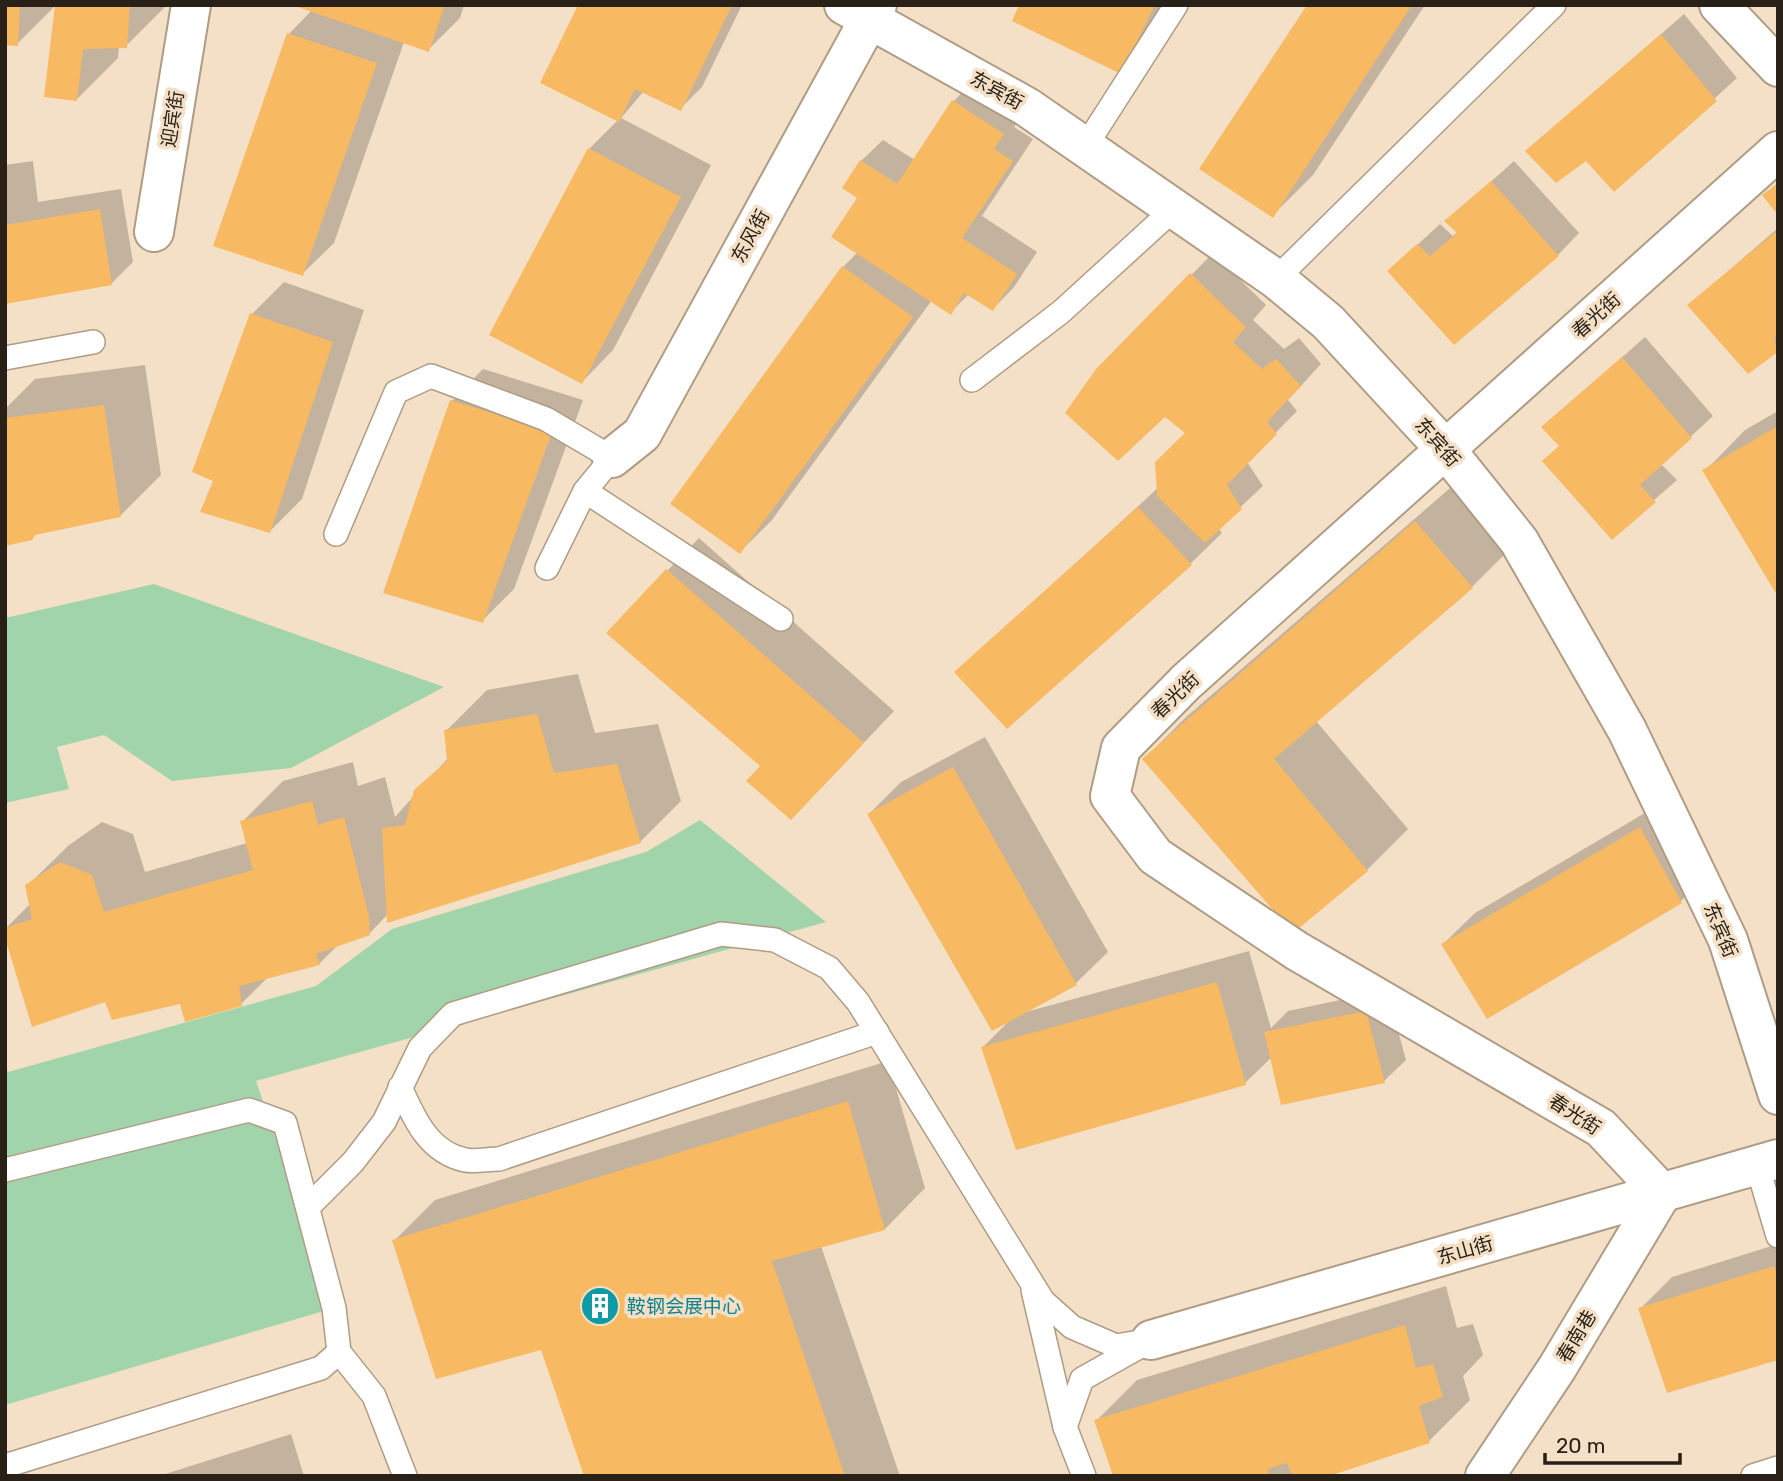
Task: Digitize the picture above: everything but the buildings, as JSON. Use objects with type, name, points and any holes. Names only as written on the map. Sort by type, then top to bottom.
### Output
[{"type":"street","name":"迎宾街","points":[[154,232],[191,5]]},
{"type":"street","points":[[1719,5],[1778,67]]},
{"type":"street","name":"东宾街","points":[[864,10],[1027,107],[1276,279],[1328,322],[1447,450],[1519,541],[1627,730],[1728,940],[1778,1095]]},
{"type":"street","name":"东风街","points":[[612,458],[642,434],[864,10]]},
{"type":"street","name":"春光街","points":[[1662,1193],[1601,1128],[1297,951],[1155,856],[1110,796],[1121,748],[1186,682],[1778,151]]},
{"type":"street","name":"东山街","points":[[1151,1340],[1767,1162]]},
{"type":"street","name":"春南巷","points":[[1485,1476],[1557,1368],[1662,1193]]},
{"type":"lane","points":[[1085,146],[1175,5]]},
{"type":"lane","points":[[1276,279],[1554,5]]},
{"type":"lane","points":[[972,380],[1061,312],[1175,208]]},
{"type":"lane","points":[[5,358],[93,342]]},
{"type":"lane","points":[[336,534],[396,392],[431,376],[546,419],[612,458],[585,491],[547,568]]},
{"type":"lane","points":[[585,491],[781,619]]},
{"type":"lane","points":[[308,1207],[361,1152],[384,1122],[420,1048],[453,1014],[721,934],[775,940],[829,968],[858,1002],[1043,1301],[1072,1326],[1116,1346],[1151,1340]]},
{"type":"lane","points":[[400,1087],[420,1130],[437,1147],[465,1160],[499,1159],[877,1032]]},
{"type":"lane","points":[[5,1170],[249,1110],[285,1123],[334,1308],[339,1352],[374,1396],[405,1476]]},
{"type":"lane","points":[[1767,1162],[1778,1236]]},
{"type":"lane","points":[[1030,1280],[1065,1427],[1084,1476]]},
{"type":"lane","points":[[1065,1427],[1082,1379],[1151,1340]]},
{"type":"lane","points":[[5,1466],[321,1368],[339,1352]]},
{"type":"lane","points":[[1753,1476],[1778,1468]]},
{"type":"green space","points":[[154,584],[444,687],[291,768],[172,781],[104,735],[57,747],[69,789],[5,803],[5,618]]},
{"type":"green space","points":[[700,820],[826,922],[256,1081],[334,1308],[5,1405],[5,1066],[8,1072],[316,986],[392,929],[646,852]]},
{"type":"place","name":"鞍钢会展中心","points":[[600,1306]]}]
